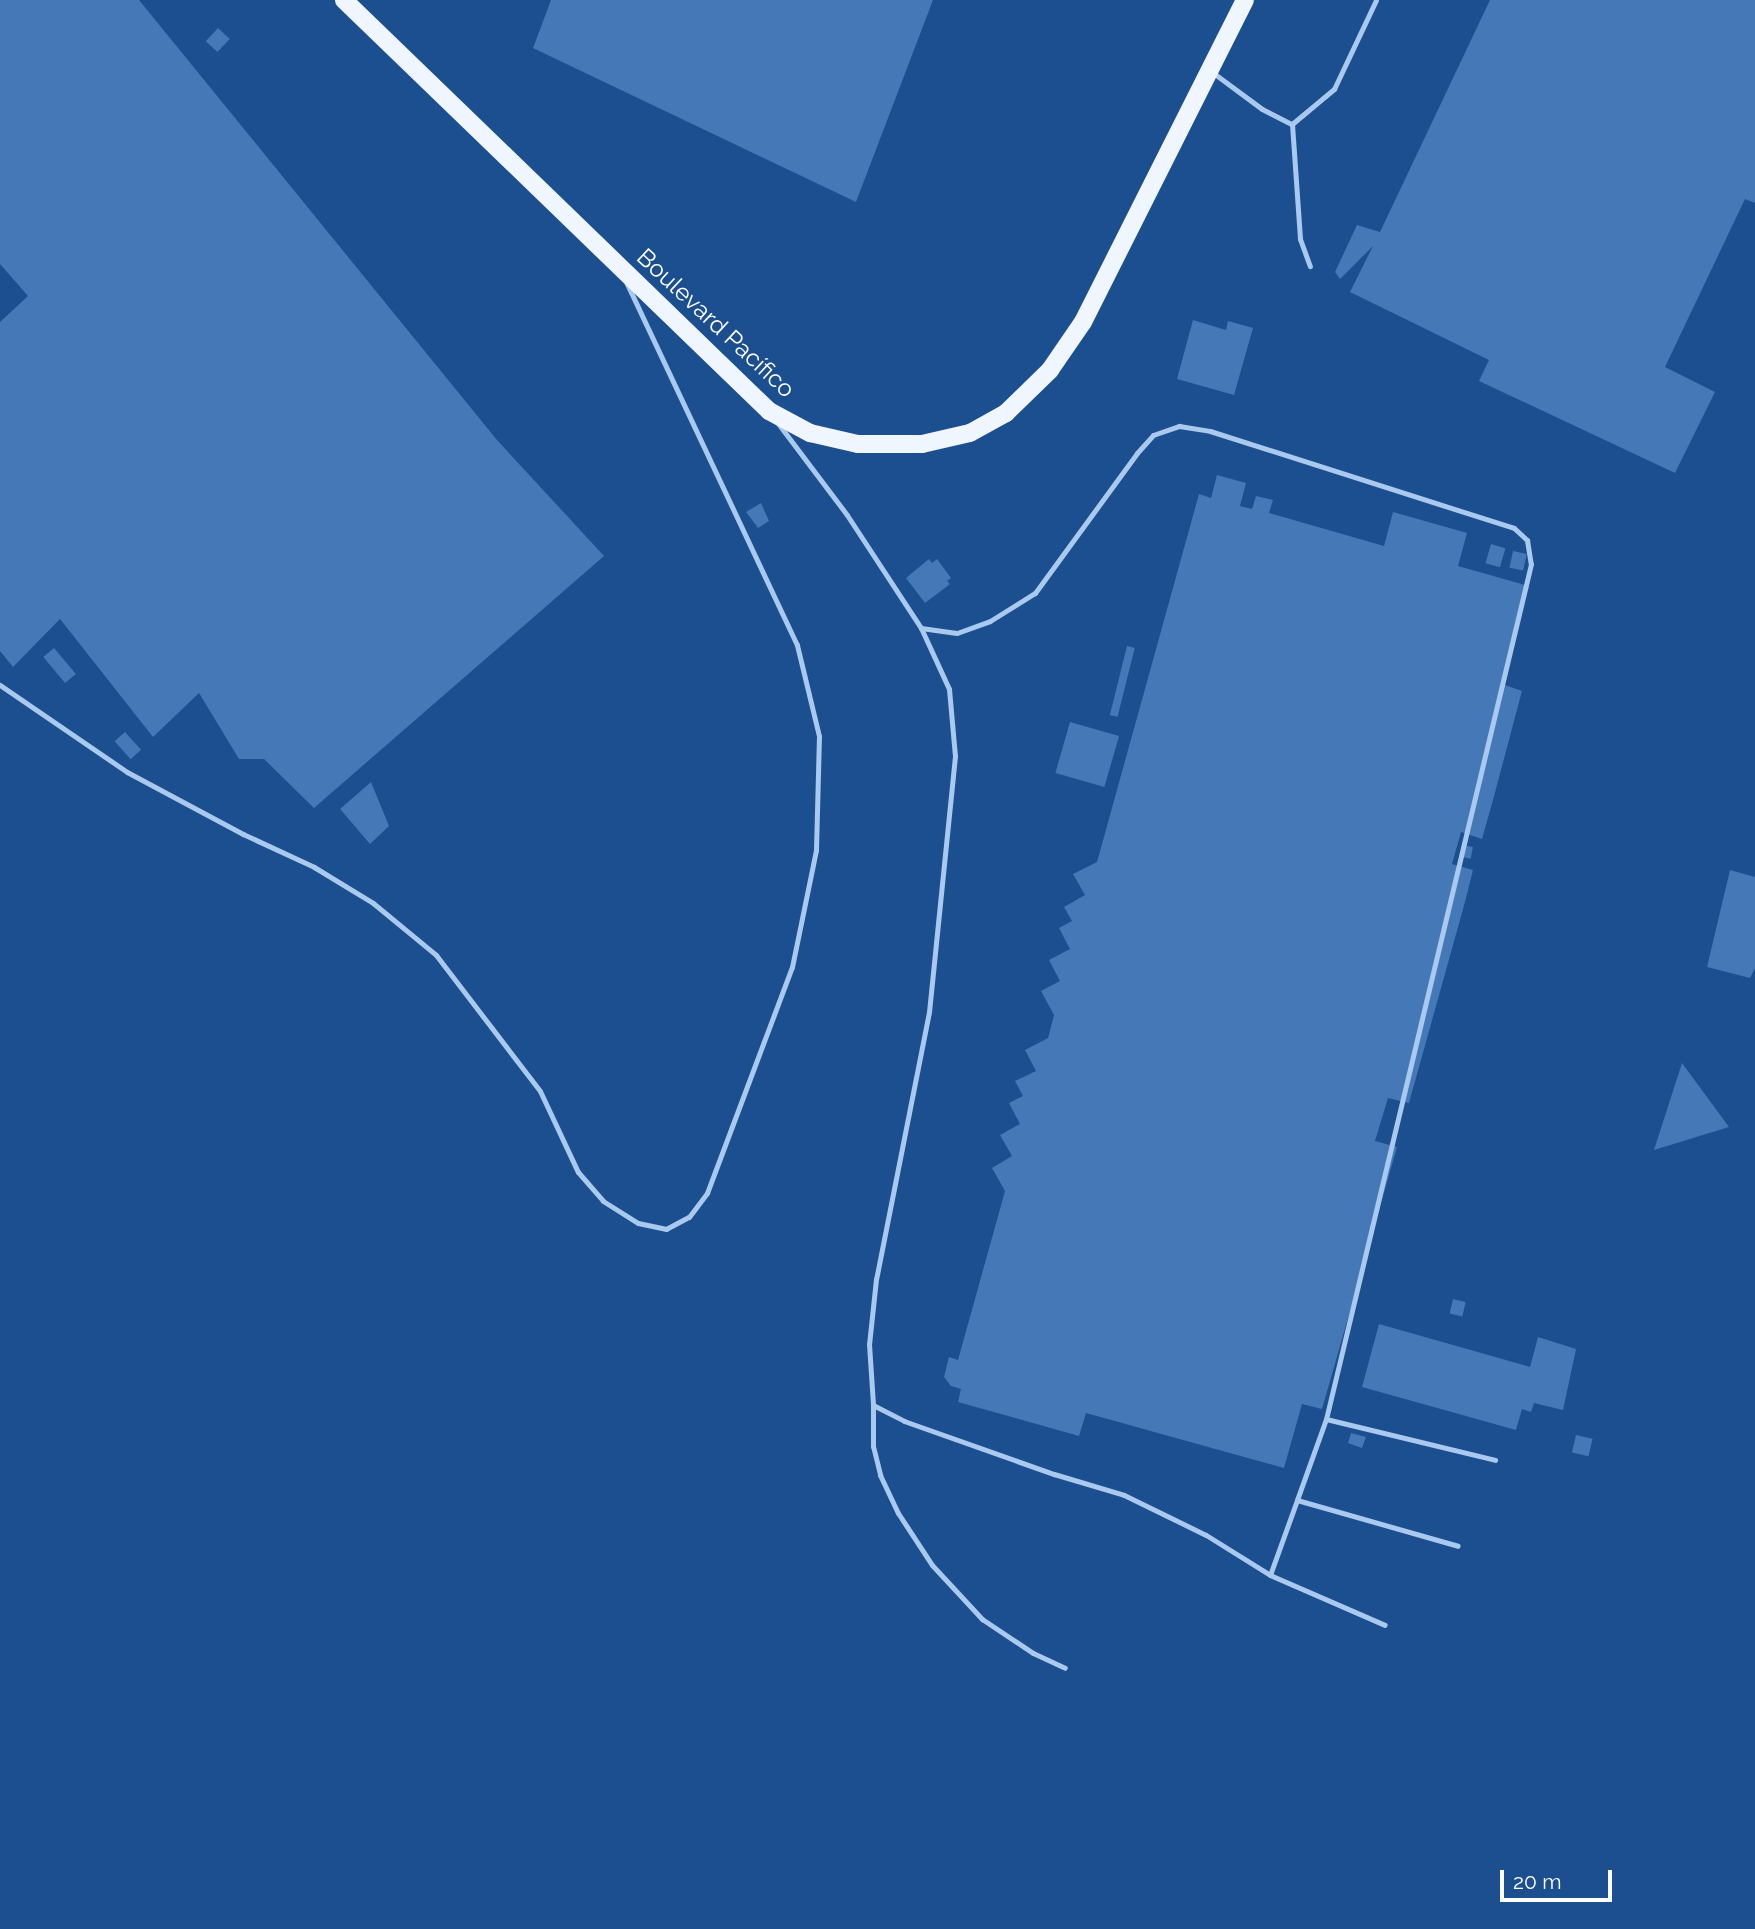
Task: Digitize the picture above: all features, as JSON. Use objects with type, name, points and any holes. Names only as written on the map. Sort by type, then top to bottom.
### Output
[{"type":"main road","name":"Boulevard Pacífico","points":[[344,0],[769,411],[810,433],[858,444],[922,444],[970,433],[1006,413],[1050,370],[1083,322],[1245,0]]},
{"type":"lane","points":[[1292,124],[1334,89],[1376,0]]},
{"type":"lane","points":[[1211,71],[1262,109],[1292,124]]},
{"type":"lane","points":[[1292,124],[1300,239],[1310,266]]},
{"type":"lane","points":[[0,685],[127,772],[243,834],[314,867],[373,903],[444,966],[540,1091],[578,1172],[603,1201],[638,1223],[666,1229],[690,1217],[707,1193],[792,967],[816,850],[819,736],[797,645],[620,268]]},
{"type":"lane","points":[[769,411],[847,514],[921,628],[949,689],[955,756],[929,1012],[884,1237],[871,1318],[873,1446],[880,1475],[898,1513],[932,1565],[982,1619],[1033,1653],[1065,1668]]},
{"type":"lane","points":[[921,628],[957,632],[989,621],[1035,593],[1137,453],[1153,435],[1179,426],[1210,432],[1514,528],[1527,540],[1531,564],[1326,1419],[1270,1575]]},
{"type":"lane","points":[[873,1405],[929,1430],[1054,1474],[1124,1495],[1206,1535],[1270,1575],[1385,1625]]},
{"type":"lane","points":[[1326,1419],[1495,1460]]},
{"type":"lane","points":[[1297,1500],[1458,1546]]},
{"type":"building","points":[[0,0],[139,0],[497,440],[604,556],[314,808],[264,759],[239,759],[199,693],[153,737],[60,619],[13,667],[0,651],[0,322],[28,296],[0,264]]},
{"type":"building","points":[[551,0],[933,0],[856,202],[533,48]]},
{"type":"building","points":[[1490,0],[1755,0],[1755,203],[1745,199],[1665,367],[1715,392],[1675,473],[1479,381],[1489,360],[1350,292],[1373,246],[1340,279],[1335,272],[1357,225],[1380,232]]},
{"type":"building","points":[[218,28],[230,39],[217,52],[206,41]]},
{"type":"building","points":[[1193,320],[1226,330],[1228,321],[1253,328],[1234,395],[1177,379]]},
{"type":"building","points":[[1217,475],[1246,483],[1240,506],[1252,509],[1256,496],[1273,500],[1269,513],[1384,546],[1393,512],[1467,533],[1458,566],[1529,586],[1502,684],[1522,691],[1493,800],[1482,839],[1461,832],[1452,864],[1473,870],[1465,902],[1409,1103],[1388,1098],[1375,1141],[1397,1147],[1322,1409],[1302,1404],[1284,1468],[1086,1413],[1079,1436],[958,1402],[961,1389],[951,1386],[944,1377],[949,1357],[958,1360],[1005,1191],[992,1168],[1012,1156],[1000,1135],[1020,1124],[1009,1103],[1023,1096],[1015,1081],[1036,1071],[1025,1050],[1048,1038],[1054,1015],[1041,991],[1060,981],[1049,960],[1070,949],[1059,928],[1072,921],[1064,907],[1085,895],[1073,874],[1097,862],[1199,494],[1211,498]]},
{"type":"building","points":[[761,503],[769,521],[758,528],[746,512]]},
{"type":"building","points":[[1491,544],[1505,548],[1500,567],[1485,563]]},
{"type":"building","points":[[1513,551],[1527,554],[1523,571],[1509,568]]},
{"type":"building","points":[[929,559],[932,563],[937,559],[951,578],[947,581],[950,584],[925,603],[906,578]]},
{"type":"building","points":[[1127,646],[1135,648],[1118,717],[1110,715]]},
{"type":"building","points":[[54,648],[76,674],[65,683],[43,657]]},
{"type":"building","points":[[1070,722],[1119,736],[1104,787],[1055,773]]},
{"type":"building","points":[[125,732],[141,750],[131,759],[115,741]]},
{"type":"building","points":[[371,782],[389,826],[370,844],[340,809]]},
{"type":"building","points":[[1462,845],[1473,847],[1471,859],[1460,857]]},
{"type":"building","points":[[1730,870],[1755,877],[1755,968],[1750,978],[1707,967]]},
{"type":"building","points":[[1682,1063],[1729,1127],[1654,1150]]},
{"type":"building","points":[[1453,1299],[1466,1302],[1462,1317],[1450,1314]]},
{"type":"building","points":[[1379,1324],[1530,1367],[1538,1337],[1576,1349],[1563,1410],[1534,1403],[1531,1412],[1522,1409],[1516,1430],[1362,1387]]},
{"type":"building","points":[[1351,1433],[1366,1437],[1362,1448],[1348,1443]]},
{"type":"building","points":[[1576,1435],[1593,1439],[1589,1456],[1572,1453]]}]
